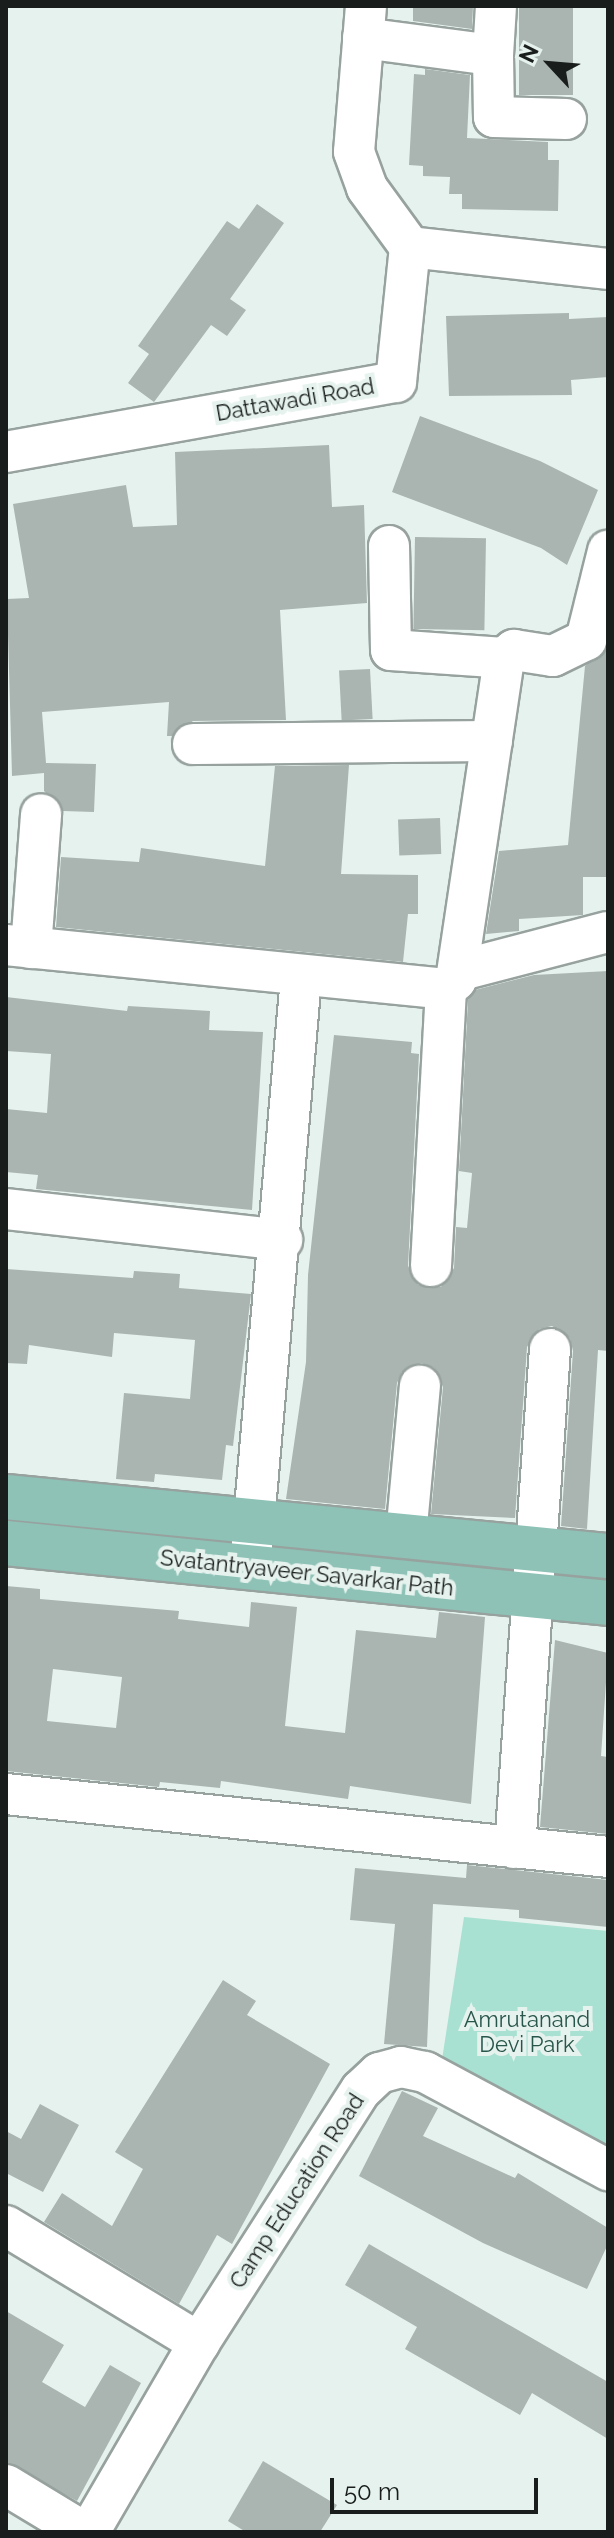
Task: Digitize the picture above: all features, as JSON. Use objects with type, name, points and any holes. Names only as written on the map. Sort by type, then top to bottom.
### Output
[{"type":"main road","name":"Svatantryaveer Savarkar Path","points":[[6,1497],[608,1556]]},
{"type":"main road","name":"Svatantryaveer Savarkar Path","points":[[6,1543],[608,1603]]},
{"type":"street","points":[[496,6],[494,117],[566,119]]},
{"type":"street","points":[[493,55],[364,22],[354,152],[367,188],[410,247],[608,269]]},
{"type":"street","name":"Dattawadi Road","points":[[6,452],[396,382],[410,247]]},
{"type":"street","points":[[389,546],[391,650],[504,658],[514,650],[553,656],[586,640],[608,551]]},
{"type":"street","points":[[431,1266],[452,980],[504,658]]},
{"type":"street","points":[[193,744],[492,741]]},
{"type":"street","points":[[41,814],[18,946],[301,978],[452,980],[608,932]]},
{"type":"street","points":[[250,1567],[282,1240],[301,978]]},
{"type":"street","points":[[6,1209],[282,1240]]},
{"type":"street","points":[[515,1848],[539,1550],[550,1349]]},
{"type":"street","points":[[406,1536],[420,1386]]},
{"type":"street","points":[[6,1794],[608,1857]]},
{"type":"street","name":"Camp Education Road","points":[[86,2532],[199,2343],[361,2090],[379,2073],[401,2067],[425,2072],[608,2170]]},
{"type":"street","points":[[6,2226],[199,2343]]},
{"type":"street","points":[[6,2485],[86,2532]]},
{"type":"green space","name":"Amrutanand Devi Park","points":[[464,1917],[608,1931],[608,2170],[439,2079]]},
{"type":"building","points":[[413,6],[473,6],[472,29],[413,21]]},
{"type":"building","points":[[519,6],[573,6],[573,95],[519,95]]},
{"type":"building","points":[[425,69],[470,75],[467,138],[548,142],[548,160],[559,160],[558,211],[462,209],[462,194],[449,194],[450,177],[423,176],[423,166],[409,165],[414,74],[425,75]]},
{"type":"building","points":[[257,204],[284,223],[230,299],[246,310],[227,336],[211,325],[154,402],[128,383],[149,354],[138,346],[227,221],[239,229]]},
{"type":"building","points":[[569,313],[569,319],[608,317],[608,377],[571,380],[572,395],[449,396],[446,316]]},
{"type":"building","points":[[420,416],[540,461],[598,490],[567,565],[541,548],[392,492]]},
{"type":"building","points":[[329,445],[332,507],[364,505],[367,603],[280,610],[286,720],[193,721],[172,736],[167,736],[169,702],[42,712],[46,763],[96,764],[94,812],[63,811],[44,791],[44,773],[12,776],[7,599],[29,598],[13,504],[126,485],[133,527],[177,525],[175,452]]},
{"type":"building","points":[[415,537],[486,538],[484,630],[413,629]]},
{"type":"building","points":[[608,646],[608,877],[583,877],[583,915],[519,919],[519,931],[486,934],[499,851],[568,845],[585,666]]},
{"type":"building","points":[[370,669],[373,719],[342,721],[339,671]]},
{"type":"building","points":[[349,765],[341,874],[418,875],[418,914],[408,914],[403,962],[56,927],[61,857],[139,862],[141,848],[265,866],[275,766]]},
{"type":"building","points":[[440,818],[441,854],[399,855],[398,819]]},
{"type":"building","points":[[608,971],[608,1351],[598,1350],[587,1529],[561,1526],[573,1351],[570,1338],[552,1326],[539,1329],[527,1347],[515,1518],[431,1514],[443,1387],[434,1368],[421,1363],[402,1372],[397,1383],[385,1509],[286,1499],[306,1362],[308,1275],[334,1035],[412,1042],[411,1053],[419,1054],[408,1266],[418,1285],[441,1287],[454,1268],[456,1227],[467,1228],[472,1173],[459,1171],[468,1000],[475,990],[534,975]]},
{"type":"building","points":[[6,997],[127,1011],[128,1006],[210,1011],[209,1030],[263,1032],[252,1210],[36,1189],[38,1175],[6,1172],[6,1109],[47,1113],[51,1054],[6,1051]]},
{"type":"building","points":[[6,1269],[133,1278],[134,1271],[180,1274],[179,1288],[251,1294],[233,1446],[226,1445],[222,1480],[155,1474],[154,1482],[116,1479],[124,1393],[190,1399],[195,1340],[114,1333],[112,1357],[29,1345],[27,1364],[6,1363]]},
{"type":"building","points":[[6,1586],[40,1589],[40,1599],[179,1611],[178,1619],[249,1627],[251,1602],[297,1607],[285,1726],[345,1733],[356,1630],[436,1638],[439,1612],[485,1617],[471,1804],[350,1786],[348,1799],[221,1781],[220,1788],[160,1782],[159,1787],[6,1771]],"holes":[[[53,1669],[122,1677],[116,1728],[47,1721]]]},
{"type":"building","points":[[555,1640],[608,1653],[601,1756],[608,1757],[608,1834],[540,1827]]},
{"type":"building","points":[[467,1865],[608,1880],[608,1927],[519,1918],[519,1910],[433,1904],[427,2047],[384,2044],[395,1924],[350,1920],[355,1868],[466,1878]]},
{"type":"building","points":[[223,1980],[256,2001],[247,2015],[330,2064],[232,2244],[217,2235],[179,2304],[44,2222],[62,2193],[112,2226],[143,2169],[115,2152]]},
{"type":"building","points":[[402,2091],[438,2108],[423,2136],[515,2178],[518,2173],[608,2228],[608,2244],[587,2289],[483,2243],[359,2176]]},
{"type":"building","points":[[40,2104],[79,2125],[43,2192],[6,2173],[6,2131],[21,2139]]},
{"type":"building","points":[[369,2244],[608,2382],[608,2439],[532,2393],[520,2415],[405,2349],[417,2327],[345,2285]]},
{"type":"building","points":[[6,2311],[64,2345],[42,2382],[85,2407],[110,2365],[141,2383],[77,2501],[6,2462]]},
{"type":"building","points":[[263,2461],[337,2505],[320,2532],[246,2532],[228,2521]]}]
